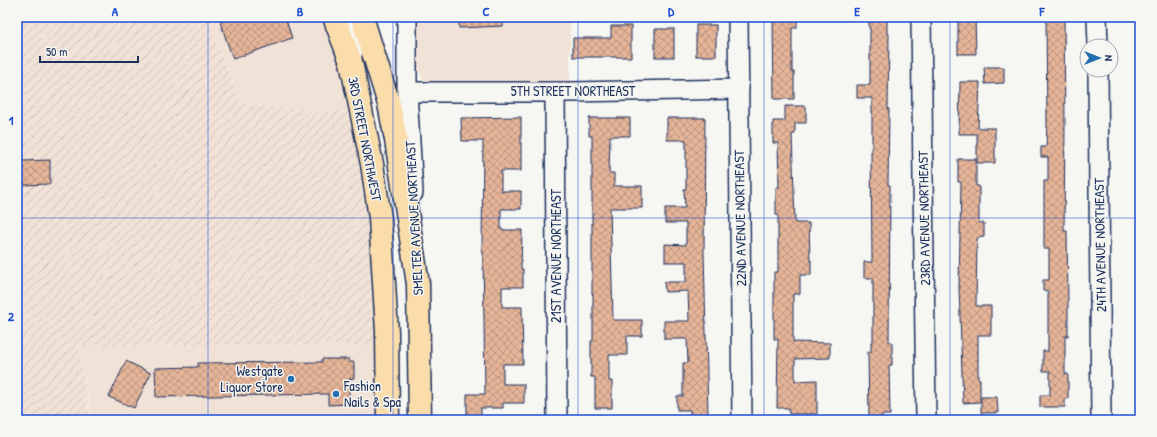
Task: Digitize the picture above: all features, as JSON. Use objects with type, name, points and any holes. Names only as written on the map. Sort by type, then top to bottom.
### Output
[{"type":"highway","name":"3RD STREET NORTHWEST","points":[[334,17],[351,62],[372,164],[380,218],[387,332],[388,420]]},
{"type":"highway","name":"3RD STREET NORTHWEST","points":[[362,17],[390,111],[396,140],[418,284]]},
{"type":"highway","name":"SMELTER AVENUE NORTHEAST","points":[[418,284],[420,420]]},
{"type":"street","points":[[351,62],[358,17]]},
{"type":"street","name":"SMELTER AVENUE NORTHEAST","points":[[407,17],[407,92],[418,284]]},
{"type":"street","name":"22ND AVENUE NORTHEAST","points":[[738,17],[742,420]]},
{"type":"street","name":"23RD AVENUE NORTHEAST","points":[[921,17],[926,420]]},
{"type":"street","points":[[1097,17],[1098,38]]},
{"type":"street","name":"24TH AVENUE NORTHEAST","points":[[1098,78],[1101,420]]},
{"type":"street","name":"5TH STREET NORTHEAST","points":[[407,92],[555,92],[739,89]]},
{"type":"street","name":"21ST AVENUE NORTHEAST","points":[[555,92],[557,420]]},
{"type":"shaded area","points":[[17,17],[207,17],[241,104],[362,114],[387,345],[79,346],[91,420],[17,420]]},
{"type":"shaded area","points":[[207,17],[334,17],[362,114],[241,104]]},
{"type":"shaded area","points":[[414,17],[570,17],[570,92],[430,92],[414,64]]},
{"type":"shaded area","points":[[387,345],[388,420],[92,420],[79,346]]},
{"type":"building","points":[[235,17],[285,17],[292,38],[233,59],[220,22]]},
{"type":"building","points":[[459,17],[503,17],[503,26],[459,28]]},
{"type":"building","points":[[773,17],[797,17],[797,28],[792,28],[792,72],[794,72],[794,99],[774,99]]},
{"type":"building","points":[[869,17],[887,17],[887,34],[889,34],[889,342],[892,342],[892,365],[889,365],[890,415],[882,415],[882,420],[869,420],[868,352],[871,352],[871,342],[873,342],[873,278],[864,278],[864,262],[872,262],[872,98],[857,98],[857,85],[870,85]]},
{"type":"building","points":[[958,17],[975,17],[976,54],[958,54]]},
{"type":"building","points":[[1046,18],[1064,18],[1064,231],[1067,231],[1068,304],[1068,336],[1065,336],[1065,374],[1068,374],[1068,399],[1065,399],[1065,407],[1040,407],[1040,395],[1050,395],[1050,371],[1043,371],[1043,351],[1048,351],[1048,291],[1043,291],[1043,280],[1049,280],[1049,249],[1044,249],[1044,181],[1048,181],[1048,157],[1041,157],[1041,147],[1046,147],[1047,124]]},
{"type":"building","points":[[696,25],[716,25],[716,56],[696,56]]},
{"type":"building","points":[[611,26],[631,26],[631,57],[573,57],[573,38],[611,38]]},
{"type":"building","points":[[655,29],[674,29],[674,57],[655,57]]},
{"type":"building","points":[[984,67],[1004,67],[1004,83],[985,84]]},
{"type":"building","points":[[960,82],[980,82],[978,128],[995,128],[995,163],[977,163],[977,134],[959,134]]},
{"type":"building","points":[[785,106],[806,106],[806,123],[795,123],[795,134],[792,134],[795,223],[809,223],[811,275],[800,275],[800,294],[793,294],[793,342],[830,343],[830,358],[795,359],[795,381],[817,380],[817,414],[789,414],[789,408],[777,408],[778,339],[774,339],[774,272],[778,272],[778,215],[776,215],[776,187],[779,187],[778,143],[773,143],[773,121],[785,121]]},
{"type":"building","points":[[521,117],[521,171],[501,171],[501,191],[521,191],[521,209],[501,209],[501,230],[522,230],[521,269],[523,269],[523,287],[502,287],[502,307],[522,307],[523,364],[503,364],[503,384],[524,384],[524,403],[503,403],[503,408],[481,408],[481,418],[467,418],[467,394],[485,394],[482,252],[483,141],[462,141],[461,118]]},
{"type":"building","points":[[589,118],[630,118],[630,136],[610,136],[609,173],[614,173],[614,186],[642,186],[642,208],[610,208],[613,320],[642,320],[642,336],[627,336],[627,355],[609,355],[609,381],[612,381],[612,408],[595,408],[595,377],[591,377],[591,341],[593,341],[592,136],[589,136]]},
{"type":"building","points":[[667,118],[705,118],[704,253],[708,415],[690,415],[690,410],[677,410],[677,396],[683,396],[683,363],[688,363],[687,339],[664,339],[664,321],[689,321],[688,291],[665,292],[664,282],[686,282],[686,262],[665,262],[665,244],[686,245],[686,223],[665,223],[665,208],[685,208],[684,189],[686,189],[686,140],[667,140]]},
{"type":"building","points":[[958,159],[976,159],[976,186],[979,186],[979,223],[984,223],[984,237],[977,238],[976,306],[991,306],[991,335],[978,335],[978,379],[980,379],[980,402],[963,403],[959,287],[961,182],[958,182]]},
{"type":"building","points":[[50,160],[50,184],[23,185],[22,161]]},
{"type":"building","points":[[322,359],[349,359],[349,362],[354,362],[354,378],[349,379],[349,404],[328,405],[328,394],[156,397],[155,368],[198,367],[198,363],[322,362]]},
{"type":"building","points":[[126,361],[151,373],[134,408],[109,397]]},
{"type":"building","points":[[981,397],[997,397],[998,413],[981,413]]},
{"type":"place","name":"Westgate Liquor Store","points":[[291,379]]},
{"type":"place","name":"Fashion Nails & Spa","points":[[336,394]]}]
